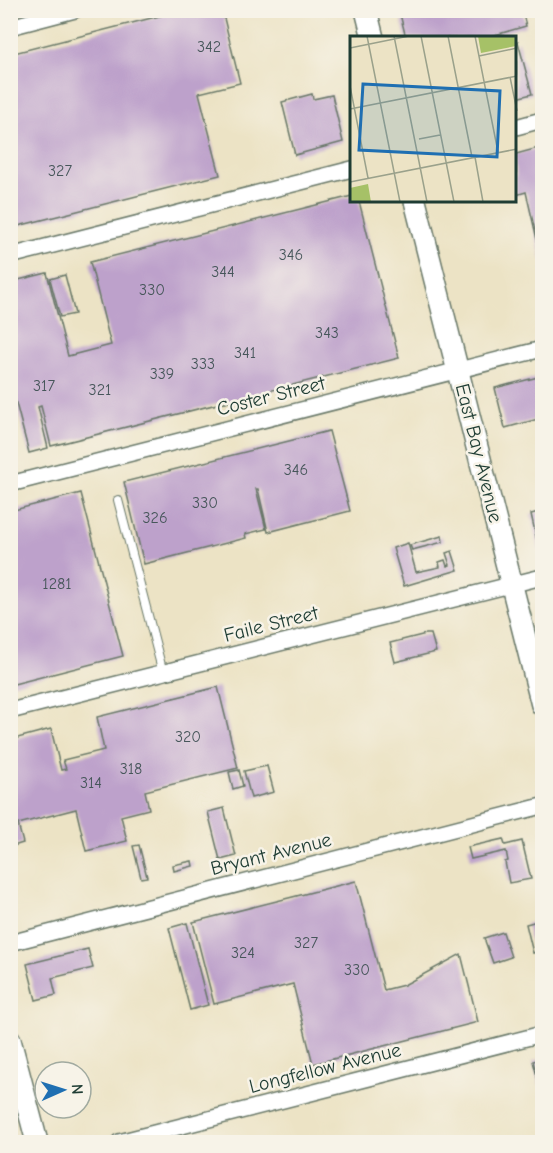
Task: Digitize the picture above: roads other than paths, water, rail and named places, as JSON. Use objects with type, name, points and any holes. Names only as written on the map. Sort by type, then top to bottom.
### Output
[{"type":"main road","points":[[366,10],[372,36]]},
{"type":"main road","name":"East Bay Avenue","points":[[415,202],[543,705]]},
{"type":"main road","points":[[10,1040],[37,1143]]},
{"type":"street","points":[[10,27],[75,10]]},
{"type":"street","points":[[517,127],[543,120]]},
{"type":"street","points":[[10,256],[350,170]]},
{"type":"street","name":"Coster Street","points":[[10,484],[543,349]]},
{"type":"street","name":"Faile Street","points":[[10,711],[543,577]]},
{"type":"street","name":"Bryant Avenue","points":[[10,943],[543,806]]},
{"type":"street","name":"Longfellow Avenue","points":[[118,1143],[543,1034]]},
{"type":"lane","points":[[118,500],[163,673]]}]
